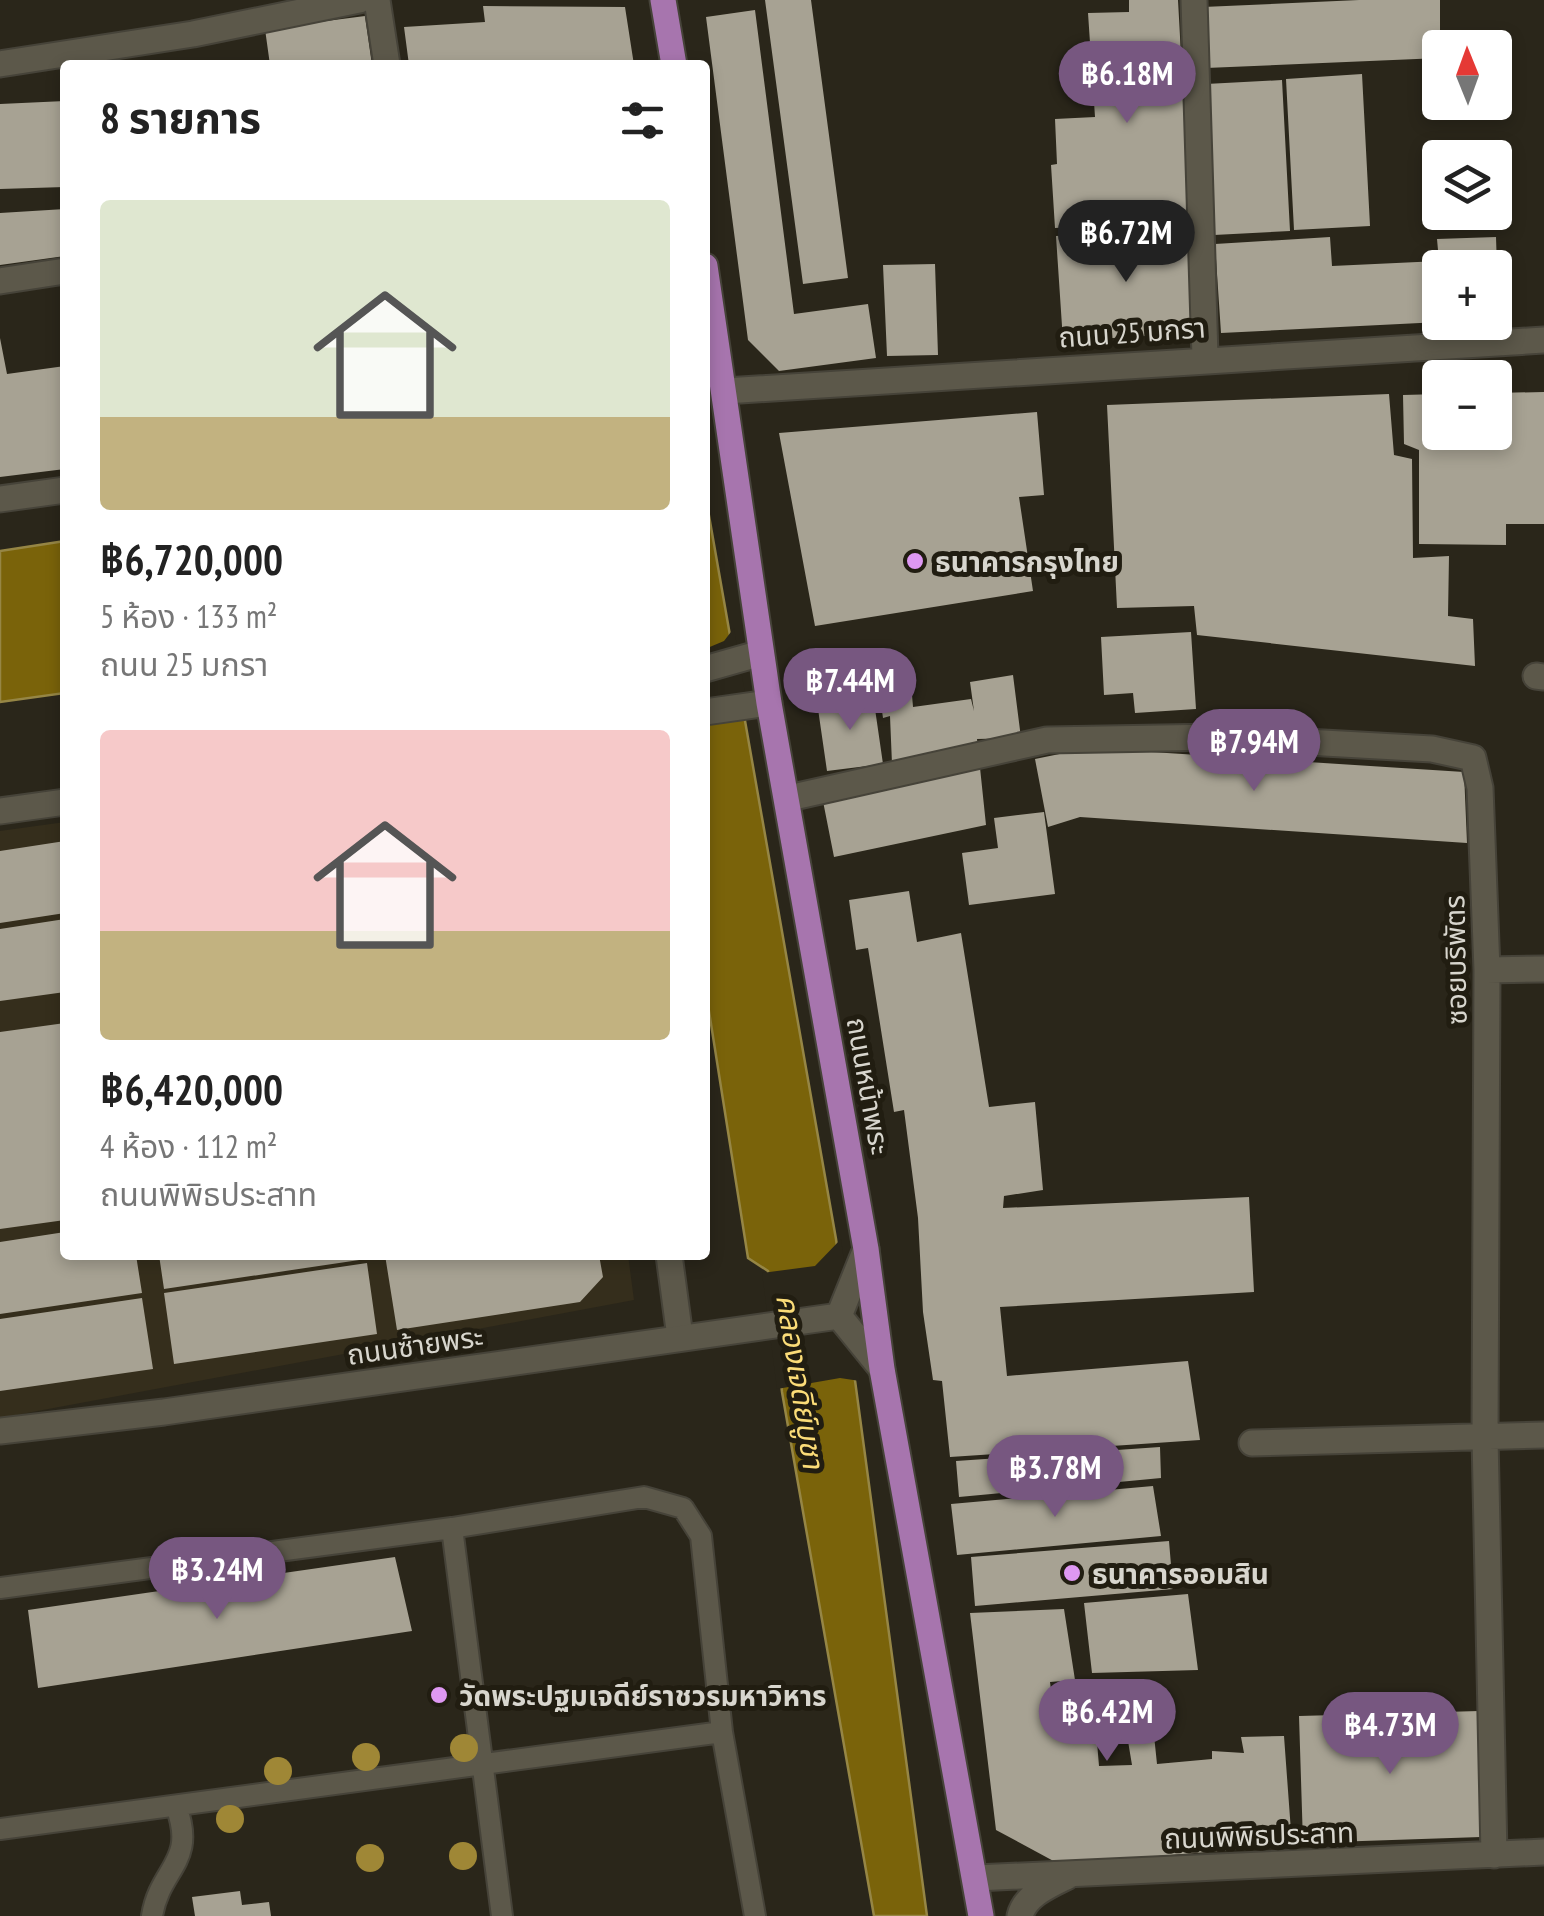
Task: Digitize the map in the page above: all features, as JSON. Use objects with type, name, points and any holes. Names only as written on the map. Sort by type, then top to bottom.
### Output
[{"type":"main road","points":[[664,0],[673,60]]},
{"type":"main road","name":"ถนนหน้าพระ","points":[[710,329],[715,392],[789,798],[866,1249],[882,1369],[981,1916]]},
{"type":"street","points":[[0,64],[194,34],[359,0]]},
{"type":"street","points":[[377,0],[386,60]]},
{"type":"street","points":[[1194,0],[1205,357]]},
{"type":"street","points":[[0,281],[60,272]]},
{"type":"street","name":"ถนน 25 มกรา","points":[[715,392],[1205,357],[1544,340]]},
{"type":"street","points":[[0,500],[60,491]]},
{"type":"street","points":[[710,667],[761,653]]},
{"type":"street","points":[[710,711],[769,702]]},
{"type":"street","name":"ซอยบริพัตร","points":[[789,798],[1047,740],[1218,737],[1432,749],[1474,758],[1480,788],[1487,970],[1485,1437],[1494,1855]]},
{"type":"street","points":[[0,811],[60,803]]},
{"type":"street","points":[[1487,970],[1544,969]]},
{"type":"street","points":[[866,1249],[839,1316],[882,1369]]},
{"type":"street","points":[[670,1260],[680,1336]]},
{"type":"street","name":"ถนนซ้ายพระ","points":[[0,1431],[164,1412],[839,1316]]},
{"type":"street","points":[[1252,1443],[1544,1435]]},
{"type":"street","name":"ถนนพิพิธประสาท","points":[[976,1878],[1544,1852]]},
{"type":"street","points":[[1020,1916],[1022,1907],[1040,1890],[1075,1872]]},
{"type":"lane","points":[[0,1588],[452,1528],[644,1497],[683,1508],[701,1536],[722,1732],[755,1916]]},
{"type":"lane","points":[[452,1528],[502,1916]]},
{"type":"lane","points":[[0,1829],[722,1732]]},
{"type":"lane","points":[[152,1916],[162,1887],[180,1863],[186,1830],[176,1806]]},
{"type":"shaded area","points":[[60,823],[60,1260],[629,1260],[634,1300],[0,1418],[0,831]]},
{"type":"water","name":"คลองเจดีย์บูชา","points":[[710,521],[836,1239],[927,1916],[874,1916],[782,1392],[768,1271],[748,1258],[710,1018]]},
{"type":"water","points":[[60,542],[60,694],[0,702],[0,551]]},
{"type":"pier","points":[[734,628],[749,717],[710,723],[710,647],[724,641]]},
{"type":"pier","points":[[841,1239],[860,1381],[840,1378],[777,1389],[762,1273],[815,1266]]},
{"type":"building","points":[[765,0],[811,0],[848,278],[803,284]]},
{"type":"building","points":[[1129,0],[1178,0],[1190,220],[1055,228],[1051,165],[1057,164],[1055,119],[1095,117],[1088,13],[1129,12]]},
{"type":"building","points":[[1440,0],[1440,30],[1422,30],[1422,59],[1206,68],[1203,7]]},
{"type":"building","points":[[483,6],[625,7],[633,60],[408,60],[404,27],[485,22]]},
{"type":"building","points":[[755,10],[794,314],[868,304],[876,358],[779,371],[748,340],[706,17]]},
{"type":"building","points":[[365,16],[371,60],[269,60],[265,29]]},
{"type":"building","points":[[1362,74],[1370,226],[1294,230],[1286,79]]},
{"type":"building","points":[[1282,80],[1290,231],[1214,235],[1206,84]]},
{"type":"building","points":[[60,101],[60,187],[0,189],[0,104]]},
{"type":"building","points":[[60,209],[60,257],[0,265],[0,213]]},
{"type":"building","points":[[1189,229],[1195,333],[1063,341],[1056,236]]},
{"type":"building","points":[[1330,237],[1332,266],[1422,262],[1422,323],[1221,333],[1215,244]]},
{"type":"building","points":[[1496,237],[1496,250],[1438,250],[1437,239]]},
{"type":"building","points":[[935,264],[938,355],[887,356],[883,265]]},
{"type":"building","points":[[0,338],[7,374],[60,367],[60,470],[0,477]]},
{"type":"building","points":[[1544,392],[1544,524],[1506,524],[1506,545],[1419,544],[1419,450],[1404,444],[1403,395],[1422,394],[1422,450],[1512,450],[1512,393]]},
{"type":"building","points":[[1389,394],[1394,455],[1412,459],[1413,558],[1449,556],[1448,616],[1473,619],[1475,666],[1197,635],[1194,606],[1117,608],[1107,405]]},
{"type":"building","points":[[1037,412],[1044,495],[1019,497],[1033,591],[815,626],[779,433]]},
{"type":"building","points":[[1191,632],[1196,709],[1135,713],[1133,693],[1104,695],[1101,637]]},
{"type":"building","points":[[1013,675],[1021,738],[977,739],[986,825],[834,857],[821,791],[892,764],[890,716],[883,718],[880,697],[912,695],[913,707],[971,699],[974,711],[970,682]]},
{"type":"building","points":[[873,695],[883,764],[827,771],[817,702]]},
{"type":"building","points":[[1089,748],[1464,772],[1467,843],[1080,817],[1048,827],[1035,759]]},
{"type":"building","points":[[1044,812],[1055,894],[969,905],[962,853],[998,848],[994,818]]},
{"type":"building","points":[[60,842],[60,914],[0,923],[0,851]]},
{"type":"building","points":[[909,891],[917,942],[961,933],[989,1107],[1035,1102],[1043,1190],[1004,1196],[1003,1208],[1249,1197],[1254,1292],[1000,1307],[1007,1376],[1188,1361],[1200,1440],[950,1457],[942,1381],[933,1380],[923,1312],[918,1218],[904,1110],[894,1112],[868,948],[856,950],[849,900]]},
{"type":"building","points":[[60,920],[60,993],[0,1001],[0,929]]},
{"type":"building","points":[[60,1024],[60,1221],[0,1229],[0,1032]]},
{"type":"building","points":[[60,1233],[60,1260],[137,1260],[142,1293],[0,1314],[0,1242]]},
{"type":"building","points":[[160,1260],[359,1260],[164,1289]]},
{"type":"building","points":[[386,1260],[600,1260],[603,1277],[580,1302],[397,1330]]},
{"type":"building","points":[[367,1263],[377,1334],[174,1364],[164,1293]]},
{"type":"building","points":[[142,1298],[153,1369],[0,1391],[0,1319]]},
{"type":"building","points":[[1160,1447],[1161,1478],[959,1497],[956,1461]]},
{"type":"building","points":[[1153,1486],[1161,1536],[957,1555],[951,1504]]},
{"type":"building","name":"ธนาคารออมสิน","points":[[1169,1541],[1173,1589],[975,1606],[971,1557]]},
{"type":"building","points":[[395,1557],[412,1631],[38,1688],[28,1610]]},
{"type":"building","points":[[1188,1594],[1198,1670],[1092,1673],[1084,1603]]},
{"type":"building","points":[[1064,1609],[1075,1680],[1050,1682],[1056,1727],[1071,1727],[1067,1696],[1093,1694],[1099,1766],[1132,1765],[1121,1699],[1150,1697],[1157,1764],[1212,1759],[1212,1751],[1244,1753],[1241,1737],[1284,1736],[1292,1845],[1059,1864],[996,1830],[970,1613]]},
{"type":"building","points":[[1479,1711],[1481,1837],[1303,1843],[1299,1716]]},
{"type":"building","points":[[240,1891],[242,1905],[269,1902],[271,1916],[195,1916],[192,1897]]},
{"type":"place","name":"ธนาคารกรุงไทย","points":[[915,561]]},
{"type":"place","name":"ธนาคารออมสิน","points":[[1072,1573]]},
{"type":"place","name":"วัดพระปฐมเจดีย์ราชวรมหาวิหาร","points":[[439,1695]]}]
